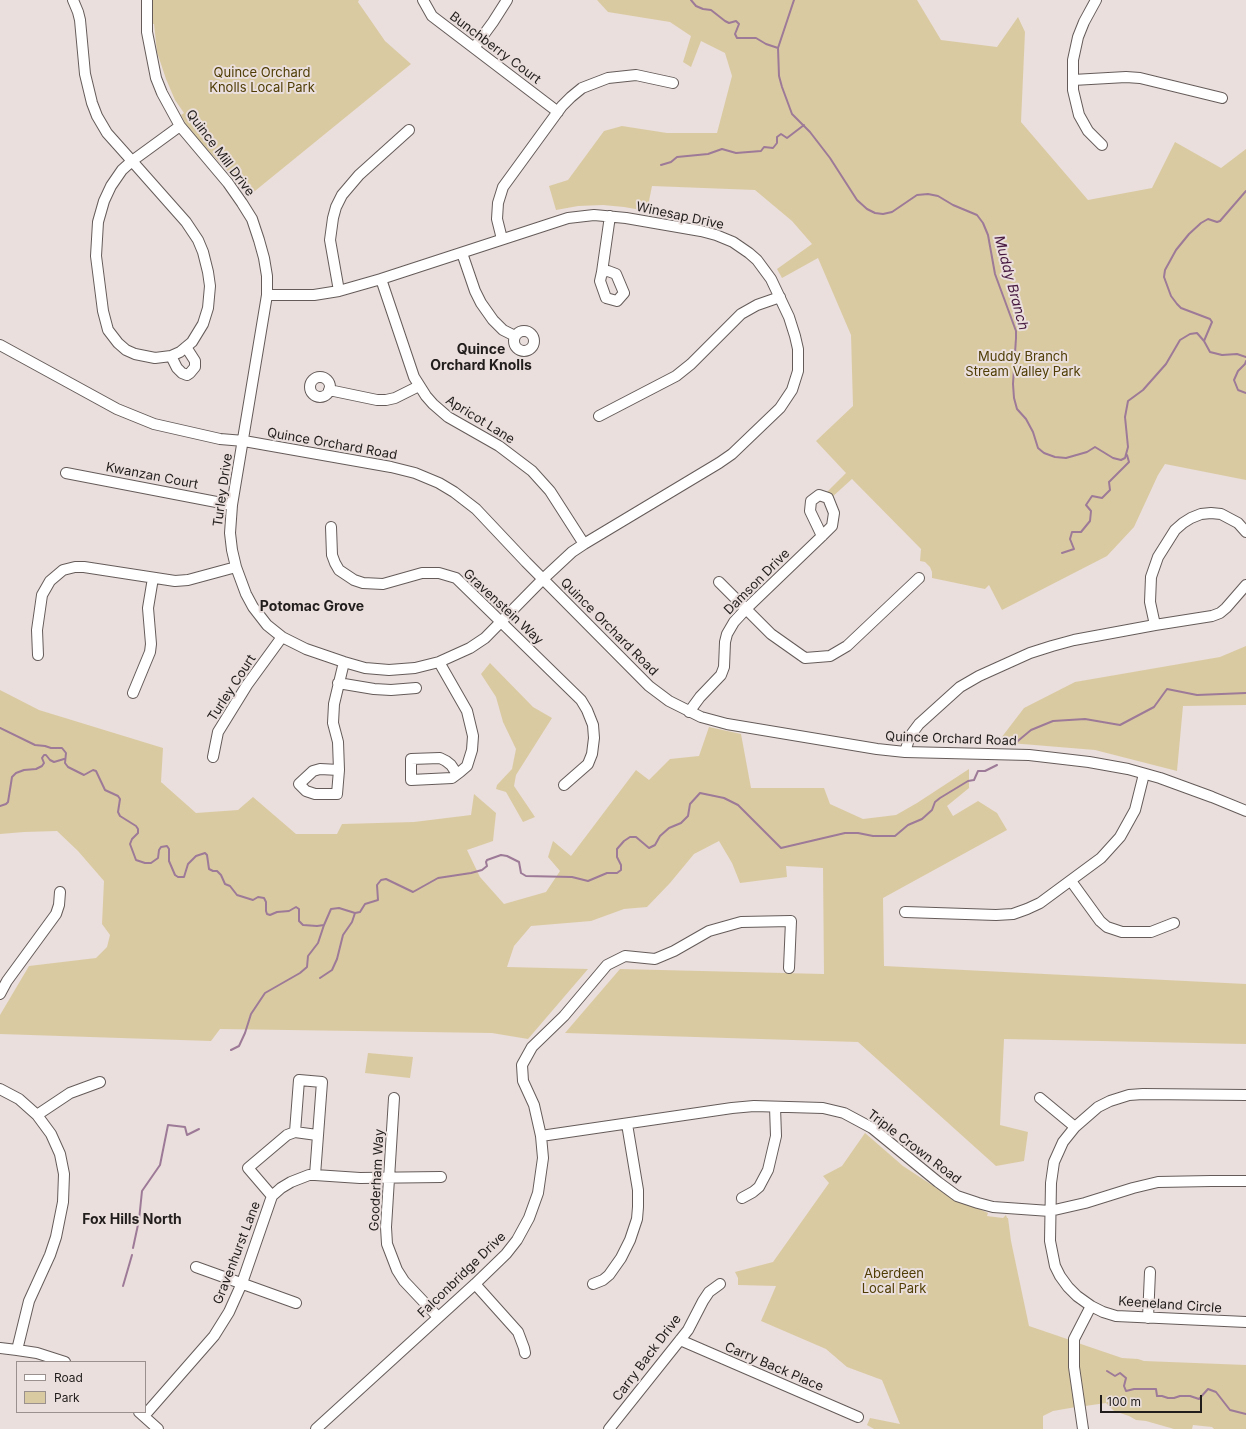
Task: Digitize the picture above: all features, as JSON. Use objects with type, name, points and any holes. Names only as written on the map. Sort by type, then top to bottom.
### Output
[{"type":"street","points":[[73,0],[80,20],[85,74],[92,103],[97,116],[107,133],[132,162],[186,222],[198,240],[208,272],[210,286],[208,308],[203,324],[192,342],[180,352],[171,356],[155,358],[135,354],[126,350],[118,343],[108,330],[102,311],[96,256],[98,222],[104,201],[111,186],[122,170],[132,162],[180,126]]},
{"type":"street","name":"Quince Mill Drive","points":[[147,0],[147,32],[156,78],[162,93],[180,126],[242,202],[252,219],[264,258],[267,276],[267,295],[244,441]]},
{"type":"street","name":"Bunchberry Court","points":[[423,0],[432,16],[558,112]]},
{"type":"street","points":[[474,48],[507,0]]},
{"type":"street","points":[[1096,0],[1078,37],[1073,60],[1073,90],[1079,115],[1088,131],[1102,145]]},
{"type":"street","points":[[502,239],[497,219],[498,203],[503,187],[562,106],[582,88],[608,78],[636,75],[673,82]]},
{"type":"street","points":[[1073,80],[1126,77],[1140,78],[1222,98]]},
{"type":"street","points":[[339,291],[330,240],[336,207],[342,195],[358,175],[409,130]]},
{"type":"street","name":"Winesap Drive","points":[[267,295],[300,295],[339,291],[381,279],[568,218],[580,216],[610,216],[701,231],[733,242],[757,260],[771,279],[789,317],[796,336],[799,359],[798,371],[792,390],[780,408],[746,442],[719,463],[584,544],[562,561],[543,579]]},
{"type":"street","points":[[602,272],[610,216]]},
{"type":"street","points":[[462,253],[481,303],[493,320],[503,330],[515,336]]},
{"type":"street","name":"Apricot Lane","points":[[381,279],[414,377],[419,386],[433,404],[448,417],[499,446],[532,471],[550,491],[584,544]]},
{"type":"street","points":[[599,416],[676,376],[691,364],[741,314],[757,305],[780,297]]},
{"type":"street","name":"Quince Orchard Road","points":[[0,345],[117,410],[154,424],[220,438],[391,467],[415,473],[438,483],[454,492],[476,509],[649,686],[669,701],[689,712],[713,721],[877,749],[905,752],[1042,756],[1089,762],[1144,774],[1195,790],[1246,811]]},
{"type":"street","points":[[171,356],[182,374],[186,375],[190,373],[195,367],[195,361],[186,347]]},
{"type":"street","points":[[329,390],[377,400],[386,400],[395,398],[419,386]]},
{"type":"street","name":"Turley Drive","points":[[244,441],[232,505],[230,533],[236,568],[246,594],[253,607],[267,625],[282,637],[306,649],[365,668],[389,670],[415,668],[438,662],[470,648],[485,638],[543,579]]},
{"type":"street","name":"Kwanzan Court","points":[[66,473],[232,505]]},
{"type":"street","points":[[1155,625],[1150,602],[1151,577],[1158,557],[1175,530],[1191,518],[1201,514],[1211,513],[1221,514],[1238,523],[1246,532]]},
{"type":"street","name":"Gravenstein Way","points":[[331,527],[332,555],[339,570],[354,580],[363,583],[383,584],[422,573],[439,573],[456,578],[581,700],[593,725],[594,738],[592,754],[588,764],[564,786]]},
{"type":"street","name":"Damson Drive","points":[[689,712],[700,697],[721,675],[724,667],[725,642],[727,634],[734,622],[822,536]]},
{"type":"street","points":[[38,655],[37,630],[42,595],[50,581],[63,570],[84,566],[175,581],[188,580],[236,568]]},
{"type":"street","points":[[133,692],[150,652],[151,644],[148,608],[153,578]]},
{"type":"street","points":[[719,582],[771,634],[804,658],[830,656],[847,646],[919,578]]},
{"type":"street","points":[[905,752],[910,736],[919,724],[960,687],[979,676],[1030,653],[1074,640],[1212,616],[1220,613],[1226,608],[1246,585]]},
{"type":"street","name":"Turley Court","points":[[213,757],[218,732],[247,685],[282,637]]},
{"type":"street","points":[[339,770],[338,742],[333,723],[334,704],[344,662]]},
{"type":"street","points":[[438,662],[468,711],[473,736],[472,750],[467,766],[457,774]]},
{"type":"street","points":[[338,683],[374,689],[391,690],[416,688]]},
{"type":"street","points":[[905,912],[996,915],[1013,914],[1040,903],[1101,858],[1120,837],[1135,810],[1144,774]]},
{"type":"street","points":[[1071,881],[1100,921],[1107,927],[1122,932],[1151,932],[1174,923]]},
{"type":"street","points":[[0,994],[56,914],[59,906],[60,892]]},
{"type":"street","name":"Falconbridge Drive","points":[[316,1429],[475,1284],[506,1254],[517,1240],[529,1218],[538,1193],[542,1158],[542,1136],[534,1105],[524,1081],[522,1065],[532,1048],[564,1016],[607,965],[625,956],[655,959],[674,951],[709,931],[741,922],[791,921],[789,968]]},
{"type":"street","points":[[295,1132],[299,1080],[322,1082],[315,1175]]},
{"type":"street","points":[[37,1115],[70,1093],[100,1082]]},
{"type":"street","points":[[0,1089],[19,1099],[37,1115],[51,1134],[60,1154],[64,1174],[63,1202],[56,1237],[50,1256],[29,1301],[17,1350]]},
{"type":"street","name":"Keeneland Circle","points":[[1246,1095],[1129,1095],[1110,1101],[1098,1107],[1074,1127],[1063,1142],[1054,1162],[1051,1183],[1050,1211],[1050,1241],[1055,1266],[1068,1287],[1077,1296],[1091,1306],[1116,1316],[1246,1322]]},
{"type":"street","name":"Gooderham Way","points":[[394,1098],[386,1227],[388,1244],[397,1270],[404,1281],[438,1317]]},
{"type":"street","points":[[1040,1098],[1074,1127]]},
{"type":"street","name":"Triple Crown Road","points":[[542,1136],[732,1108],[754,1106],[823,1108],[844,1113],[878,1132],[957,1196],[978,1204],[994,1207],[1050,1211],[1085,1203],[1158,1182],[1246,1182]]},
{"type":"street","points":[[742,1198],[759,1187],[768,1170],[776,1136],[775,1107]]},
{"type":"street","points":[[593,1284],[603,1280],[609,1275],[621,1258],[630,1240],[636,1219],[638,1190],[627,1124]]},
{"type":"street","points":[[272,1196],[248,1168],[286,1135],[295,1132],[317,1135]]},
{"type":"street","name":"Gravenhurst Lane","points":[[146,1409],[214,1336],[229,1312],[242,1283],[272,1196],[280,1188],[309,1175],[360,1178],[441,1177]]},
{"type":"street","points":[[196,1267],[296,1303]]},
{"type":"street","points":[[1148,1318],[1150,1272]]},
{"type":"street","points":[[475,1284],[518,1332],[525,1353]]},
{"type":"street","name":"Carry Back Drive","points":[[609,1429],[688,1330],[709,1292],[720,1284]]},
{"type":"street","points":[[1084,1429],[1074,1367],[1074,1339],[1091,1306]]},
{"type":"street","name":"Carry Back Place","points":[[680,1340],[858,1417]]},
{"type":"street","points":[[0,1348],[37,1354],[62,1361]]},
{"type":"street","points":[[141,1414],[158,1429]]},
{"type":"green space","name":"Quince Orchard Knolls Local Park","points":[[153,0],[359,0],[358,2],[385,41],[411,64],[250,195],[240,180],[238,182],[189,130],[181,115],[184,113],[175,100],[157,52],[154,24],[152,24],[151,6]]},
{"type":"green space","name":"Muddy Branch Stream Valley Park","points":[[597,0],[917,0],[941,40],[997,47],[1018,17],[1025,32],[1021,122],[1088,200],[1152,188],[1175,142],[1221,168],[1246,149],[1246,480],[1165,464],[1158,475],[1134,527],[1107,556],[1002,610],[989,585],[985,589],[932,578],[930,567],[925,562],[920,561],[921,549],[852,479],[831,498],[826,493],[846,473],[816,441],[853,406],[851,335],[818,258],[782,278],[777,269],[812,244],[792,221],[755,190],[652,186],[647,211],[603,205],[578,206],[556,210],[549,186],[568,180],[604,131],[622,126],[667,133],[717,133],[732,76],[725,53],[701,41],[691,67],[683,62],[691,36],[670,22],[608,12]]},
{"type":"green space","points":[[1246,646],[1246,705],[1183,706],[1177,771],[1095,750],[998,742],[1024,708],[1075,682],[1220,657]]},
{"type":"green space","points":[[490,663],[533,707],[552,718],[516,775],[514,786],[535,817],[523,822],[506,792],[496,789],[497,785],[512,769],[516,749],[503,722],[496,697],[481,674]]},
{"type":"green space","points":[[0,690],[39,710],[163,748],[161,782],[196,813],[238,810],[253,797],[296,834],[337,834],[342,824],[414,822],[471,815],[474,794],[496,813],[493,841],[467,850],[480,877],[504,904],[546,892],[560,871],[548,857],[553,841],[571,856],[636,770],[649,780],[670,759],[699,756],[709,727],[741,734],[751,788],[824,788],[830,804],[863,819],[896,815],[969,769],[969,788],[947,806],[953,816],[978,801],[997,813],[1007,830],[883,898],[884,966],[1246,984],[1246,1044],[1004,1039],[1000,1125],[1028,1132],[1024,1161],[996,1166],[858,1042],[565,1033],[620,969],[824,974],[823,868],[786,866],[787,877],[740,883],[732,863],[719,841],[694,854],[670,883],[647,907],[624,909],[591,921],[531,926],[514,946],[507,967],[588,969],[528,1039],[492,1033],[220,1029],[211,1041],[0,1034],[0,1015],[29,966],[96,958],[107,947],[110,935],[102,924],[104,881],[78,851],[57,831],[0,834]]},
{"type":"green space","points":[[368,1053],[413,1057],[410,1078],[365,1073]]},
{"type":"green space","name":"Aberdeen Local Park","points":[[865,1133],[903,1166],[944,1193],[988,1213],[987,1216],[1003,1218],[1006,1215],[1008,1218],[1011,1241],[1029,1326],[1070,1340],[1069,1360],[1076,1407],[1053,1411],[1043,1416],[1043,1429],[874,1429],[867,1425],[870,1418],[900,1424],[882,1380],[847,1367],[826,1349],[761,1321],[776,1286],[738,1285],[738,1278],[735,1272],[773,1262],[829,1183],[823,1176],[842,1166]]},
{"type":"green space","points":[[1078,1343],[1122,1358],[1144,1361],[1246,1365],[1246,1429],[1214,1429],[1212,1427],[1193,1425],[1192,1429],[1174,1429],[1146,1421],[1136,1420],[1114,1411],[1106,1403],[1085,1406],[1077,1356]]},
{"type":"waterway","points":[[691,0],[696,6],[711,10],[729,23],[736,21],[739,24],[735,34],[737,38],[756,38],[766,44],[778,48]]},
{"type":"waterway","name":"Muddy Branch","points":[[794,0],[778,48],[779,76],[782,87],[792,114],[810,132],[830,158],[857,200],[867,209],[875,213],[883,214],[892,212],[917,195],[928,194],[938,196],[953,205],[977,215],[983,223],[988,235],[995,274],[1016,331],[1013,384],[1014,398],[1017,409],[1026,419],[1033,432],[1038,448],[1044,453],[1055,457],[1066,458],[1087,452],[1095,447],[1113,458],[1121,460],[1125,458],[1128,447],[1125,417],[1128,401],[1143,390],[1166,364],[1180,340],[1190,334],[1197,333],[1204,341],[1210,352],[1222,355],[1237,354],[1246,357]]},
{"type":"waterway","points":[[661,165],[671,162],[677,157],[708,154],[722,149],[736,153],[761,151],[764,147],[773,148],[777,143],[777,137],[781,134],[787,138],[804,125]]},
{"type":"waterway","points":[[1204,341],[1212,322],[1210,319],[1181,308],[1177,304],[1171,296],[1164,277],[1165,270],[1176,250],[1189,234],[1208,219],[1217,222],[1220,221],[1246,191]]},
{"type":"waterway","name":"Muddy Branch","points":[[1246,361],[1238,371],[1234,380],[1238,390],[1246,393]]},
{"type":"waterway","points":[[1062,553],[1074,549],[1070,539],[1072,532],[1081,532],[1090,521],[1091,511],[1086,505],[1092,496],[1102,498],[1110,490],[1109,482],[1129,462],[1127,455]]},
{"type":"waterway","points":[[1013,745],[1031,730],[1053,721],[1085,719],[1120,725],[1154,707],[1167,689],[1197,695],[1246,693]]},
{"type":"waterway","points":[[0,728],[35,745],[51,748],[62,748],[66,753],[65,763],[68,767],[84,775],[93,770],[96,771],[105,790],[118,796],[120,799],[118,812],[120,816],[136,826],[138,829],[138,833],[132,839],[130,844],[136,860],[151,863],[158,858],[161,847],[167,846],[169,849],[169,861],[175,875],[178,877],[184,877],[188,864],[196,856],[205,853],[207,855],[209,869],[217,871],[221,875],[225,884],[230,886],[237,895],[253,900],[258,897],[264,898],[266,902],[267,914],[270,915],[277,912],[289,911],[296,907],[299,909],[299,921],[303,925],[317,926],[324,925],[331,909],[339,908],[355,913],[360,912],[365,904],[378,900],[377,885],[381,880],[386,879],[413,892],[438,878],[482,870],[487,866],[487,860],[501,855],[507,856],[519,862],[521,873],[526,876],[572,877],[588,881],[607,873],[617,873],[621,870],[621,865],[617,857],[617,849],[624,841],[630,837],[636,837],[649,848],[655,845],[660,836],[669,828],[681,823],[688,816],[690,804],[700,793],[724,798],[738,805],[781,848],[845,833],[858,833],[873,836],[895,836],[908,825],[922,819],[932,810],[935,802],[940,798],[968,781],[974,780],[978,771],[985,771],[997,765]]},
{"type":"waterway","points":[[0,806],[8,802],[12,777],[16,773],[24,770],[36,769],[42,766],[44,763],[42,758],[44,755],[54,762],[64,759]]},
{"type":"waterway","points":[[320,978],[332,970],[337,959],[343,935],[352,922],[355,913]]},
{"type":"waterway","points":[[231,1050],[239,1046],[251,1014],[265,993],[300,973],[307,967],[308,956],[318,943],[324,925]]},
{"type":"waterway","points":[[133,1248],[139,1220],[142,1191],[160,1165],[168,1125],[185,1127],[187,1135],[199,1129]]},
{"type":"waterway","points":[[123,1286],[132,1255]]},
{"type":"waterway","points":[[1107,1371],[1115,1376],[1120,1373],[1126,1378],[1124,1386],[1126,1391],[1134,1389],[1156,1389],[1157,1396],[1168,1398],[1190,1396],[1199,1399],[1208,1389],[1216,1392],[1230,1410],[1246,1414]]},
{"type":"district","name":"Quince Orchard Knolls","points":[[481,358]]},
{"type":"district","name":"Potomac Grove","points":[[312,607]]},
{"type":"district","name":"Fox Hills North","points":[[132,1220]]}]
